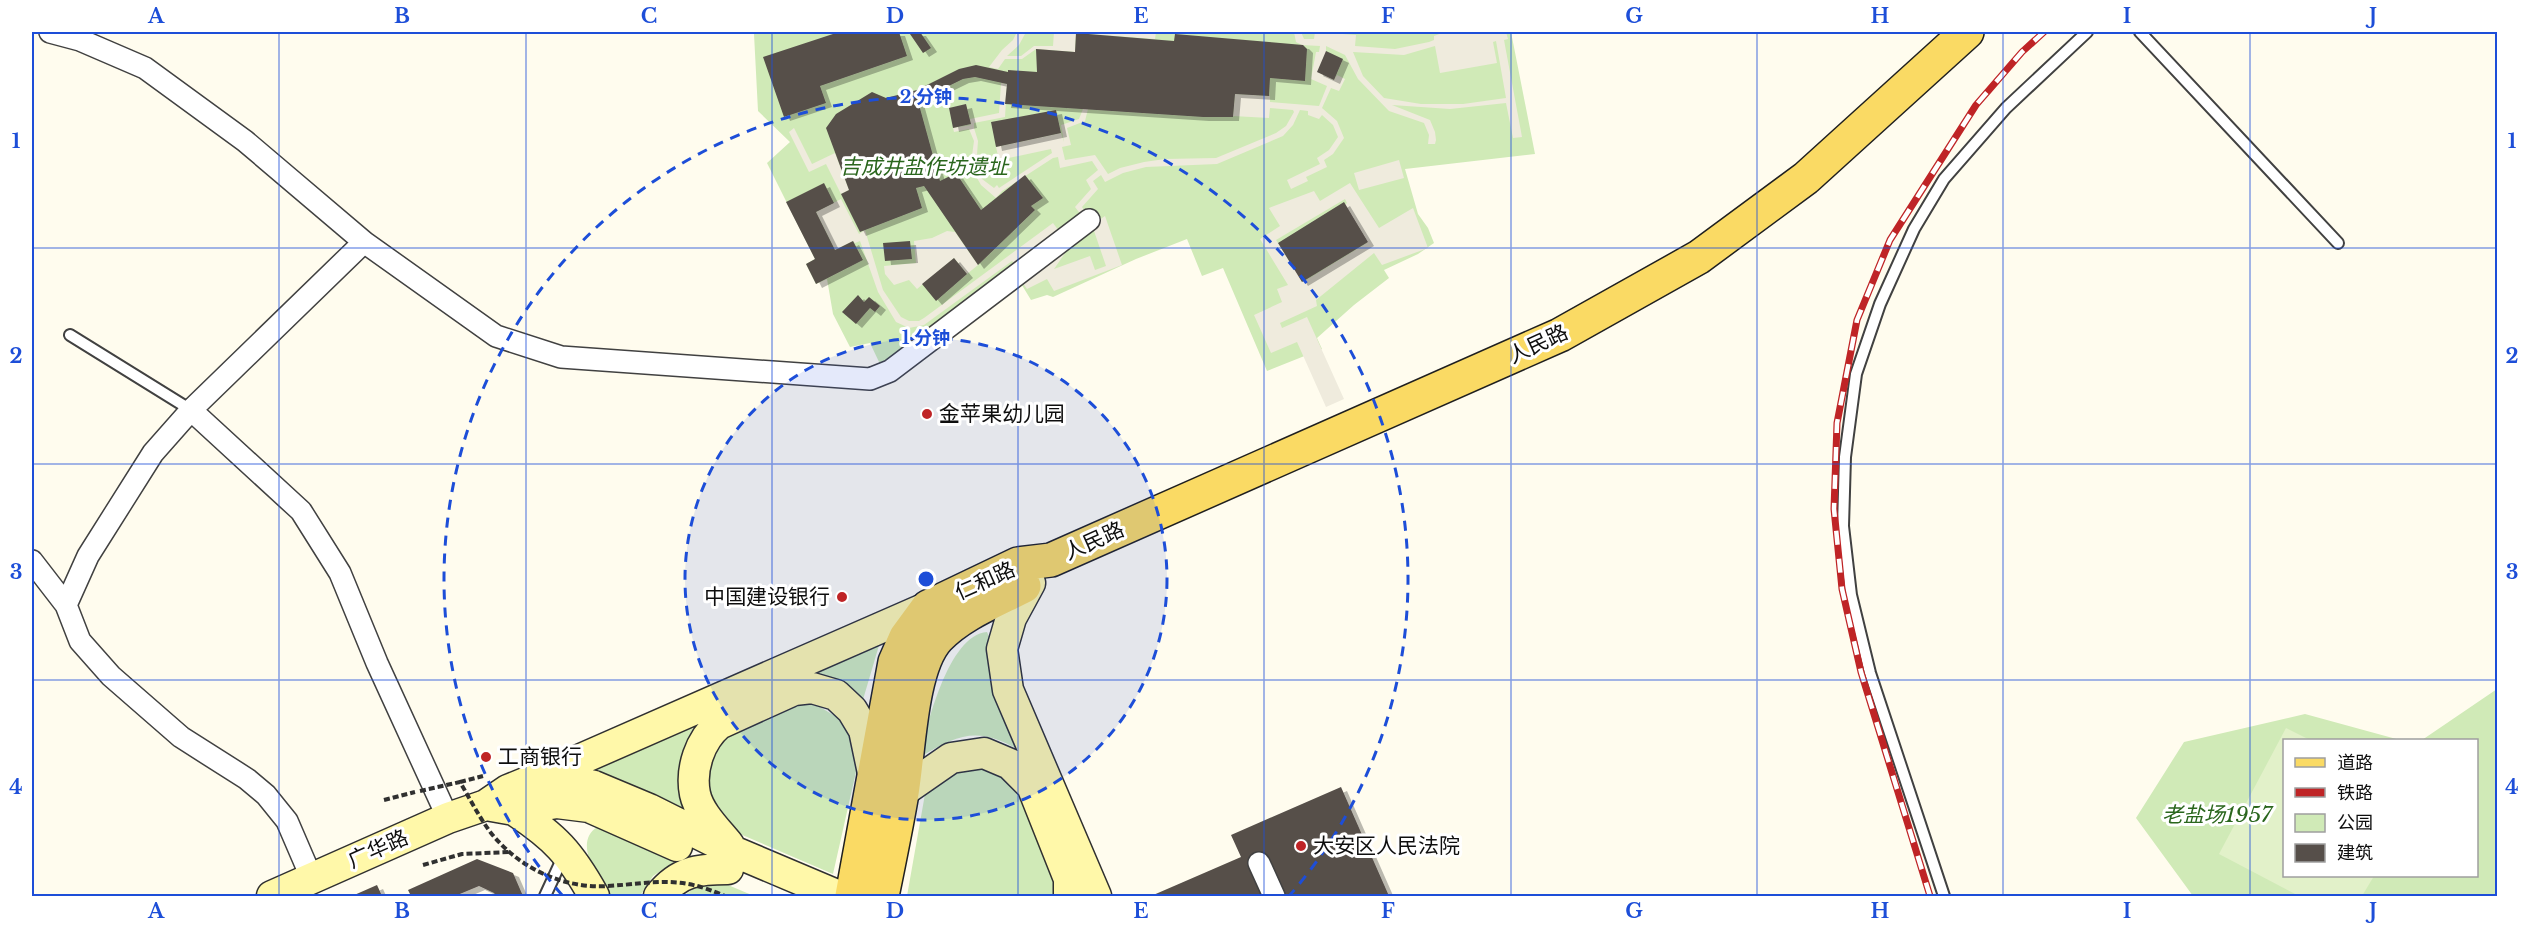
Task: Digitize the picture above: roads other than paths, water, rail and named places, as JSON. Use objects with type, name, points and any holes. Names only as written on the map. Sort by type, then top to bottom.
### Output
[{"type":"main road","name":"人民路","points":[[1041,571],[1560,335],[1699,257],[1806,178],[1967,32]]},
{"type":"main road","name":"仁和路","points":[[882,897],[895,662],[906,637],[928,608],[1018,564],[1041,571]]},
{"type":"main road","name":"仁和路","points":[[852,897],[888,787],[923,666],[938,639],[975,610],[1041,571]]},
{"type":"main road","points":[[1041,571],[1011,618],[1002,649],[1008,690],[1096,897]]},
{"type":"main road","points":[[500,807],[508,790],[928,608]]},
{"type":"main road","points":[[729,873],[708,820],[695,795],[695,771],[699,751],[709,733],[718,724],[794,690],[812,688],[836,695],[852,710],[864,730],[888,787],[951,758],[984,753],[1010,764],[1032,786],[1069,879],[1069,897]]},
{"type":"main road","points":[[536,779],[563,779],[594,786],[649,809],[729,873]]},
{"type":"main road","points":[[500,807],[558,803],[589,807],[729,873],[790,897]]},
{"type":"main road","points":[[500,807],[549,833],[566,851],[594,897]]},
{"type":"main road","name":"广华路","points":[[272,897],[448,818],[500,807]]},
{"type":"main road","points":[[659,897],[678,878],[692,871],[729,873],[839,897]]},
{"type":"street","points":[[50,32],[80,40],[145,68],[245,141],[364,242],[496,336],[561,357],[870,379],[890,371],[1089,220]]},
{"type":"street","points":[[66,604],[88,556],[153,453],[191,410],[364,242]]},
{"type":"street","points":[[191,410],[301,511],[340,573],[377,663],[448,818]]},
{"type":"street","points":[[32,561],[66,604],[80,641],[111,676],[181,737],[247,779],[266,795],[287,820],[312,879]]},
{"type":"street","points":[[1259,863],[1274,897]]},
{"type":"lane","points":[[1944,897],[1870,673],[1851,595],[1843,526],[1845,457],[1856,374],[1880,304],[1914,229],[1944,178],[2006,108],[2087,32]]},
{"type":"lane","points":[[2140,32],[2338,243]]},
{"type":"lane","points":[[70,335],[191,410]]},
{"type":"lane","points":[[545,897],[566,851]]},
{"type":"railway","points":[[1930,896],[1861,672],[1842,589],[1834,509],[1837,423],[1857,320],[1890,240],[1976,105],[2022,52],[2044,32]]},
{"type":"place","name":"金苹果幼儿园","points":[[927,414]]},
{"type":"place","name":"中国建设银行","points":[[842,597]]},
{"type":"place","name":"工商银行","points":[[486,757]]},
{"type":"place","name":"大安区人民法院","points":[[1301,846]]},
{"type":"park label","name":"吉成井盐作坊遗址","points":[[924,167]]},
{"type":"park label","name":"老盐场1957","points":[[2217,815]]}]
